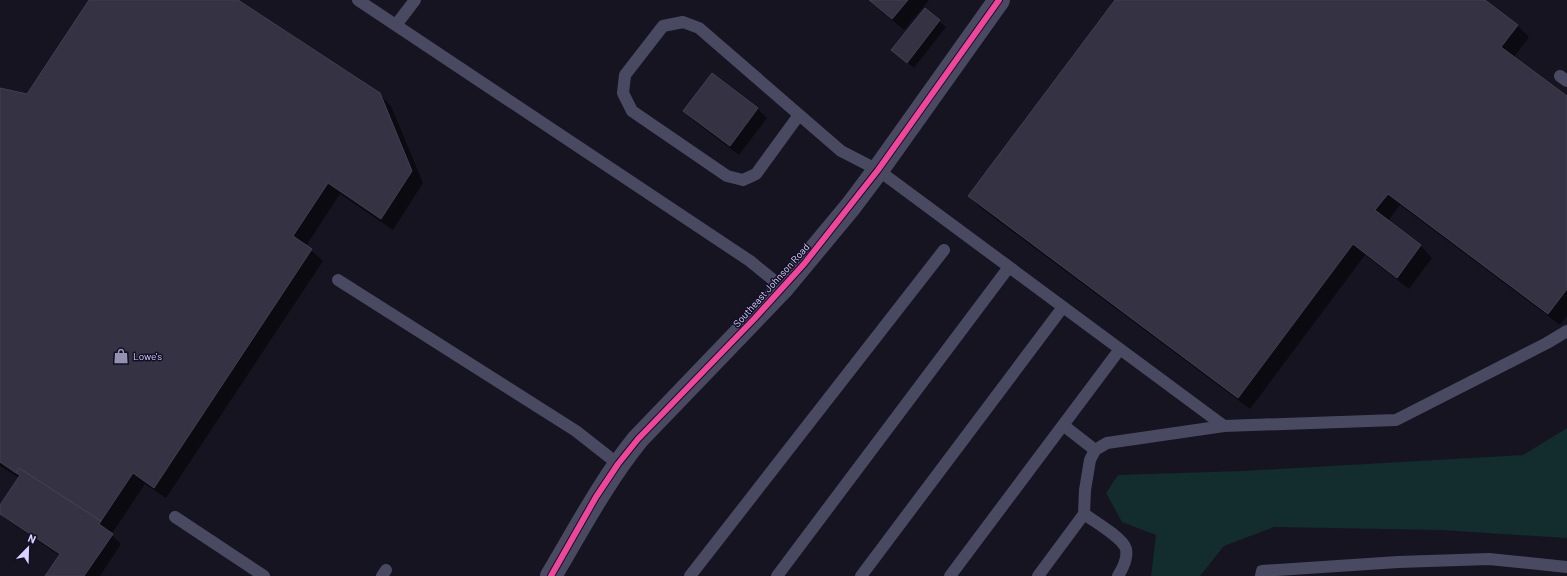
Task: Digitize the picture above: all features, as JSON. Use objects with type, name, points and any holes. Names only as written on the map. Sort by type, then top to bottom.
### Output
[{"type":"street","name":"Southeast Johnson Road","points":[[554,575],[596,497],[618,464],[638,439],[784,288],[878,170],[999,0]]},
{"type":"lane","points":[[358,0],[750,261],[784,288]]},
{"type":"lane","points":[[396,25],[415,0]]},
{"type":"lane","points":[[799,115],[756,174],[743,180],[727,176],[632,111],[623,93],[625,75],[663,26],[683,22],[699,28],[841,151],[878,170],[1224,426]]},
{"type":"lane","points":[[690,576],[944,250]]},
{"type":"lane","points":[[777,576],[1009,267]]},
{"type":"lane","points":[[338,280],[576,431],[618,464]]},
{"type":"lane","points":[[861,576],[1063,307]]},
{"type":"lane","points":[[1038,576],[1084,514],[1085,490],[1090,460],[1095,450],[1108,443],[1224,426],[1396,420],[1547,343],[1567,331]]},
{"type":"lane","points":[[950,576],[1120,349]]},
{"type":"lane","points":[[1063,425],[1095,450]]},
{"type":"lane","points":[[1084,514],[1122,541],[1126,549],[1126,561],[1118,576]]},
{"type":"lane","points":[[175,517],[264,576]]},
{"type":"lane","points":[[1261,576],[1262,571],[1398,562],[1489,559],[1567,567]]},
{"type":"green space","points":[[1567,428],[1567,538],[1440,530],[1274,527],[1224,546],[1200,576],[1151,576],[1156,535],[1122,522],[1106,493],[1118,475],[1242,471],[1523,455]]},
{"type":"building","name":"Lowe's","points":[[89,0],[238,0],[380,93],[412,171],[381,219],[328,183],[293,236],[312,249],[154,488],[133,473],[101,521],[19,468],[16,473],[0,462],[0,88],[27,94]]},
{"type":"building","points":[[869,0],[908,0],[892,19]]},
{"type":"building","points":[[1115,0],[1485,0],[1518,25],[1501,47],[1567,96],[1567,289],[1548,314],[1388,194],[1375,210],[1421,245],[1397,278],[1353,244],[1238,398],[968,196]]},
{"type":"building","points":[[925,8],[940,20],[907,63],[891,50]]},
{"type":"building","points":[[712,73],[758,108],[730,146],[683,111]]},
{"type":"building","points":[[19,468],[101,521],[99,524],[113,534],[84,576],[45,576],[60,554],[0,514],[0,505],[20,475],[16,473]]},
{"type":"cycle path","points":[[551,576],[596,497],[618,464],[638,439],[755,318],[804,264],[878,170],[999,0]]},
{"type":"place","name":"Lowe's","points":[[121,356]]}]
